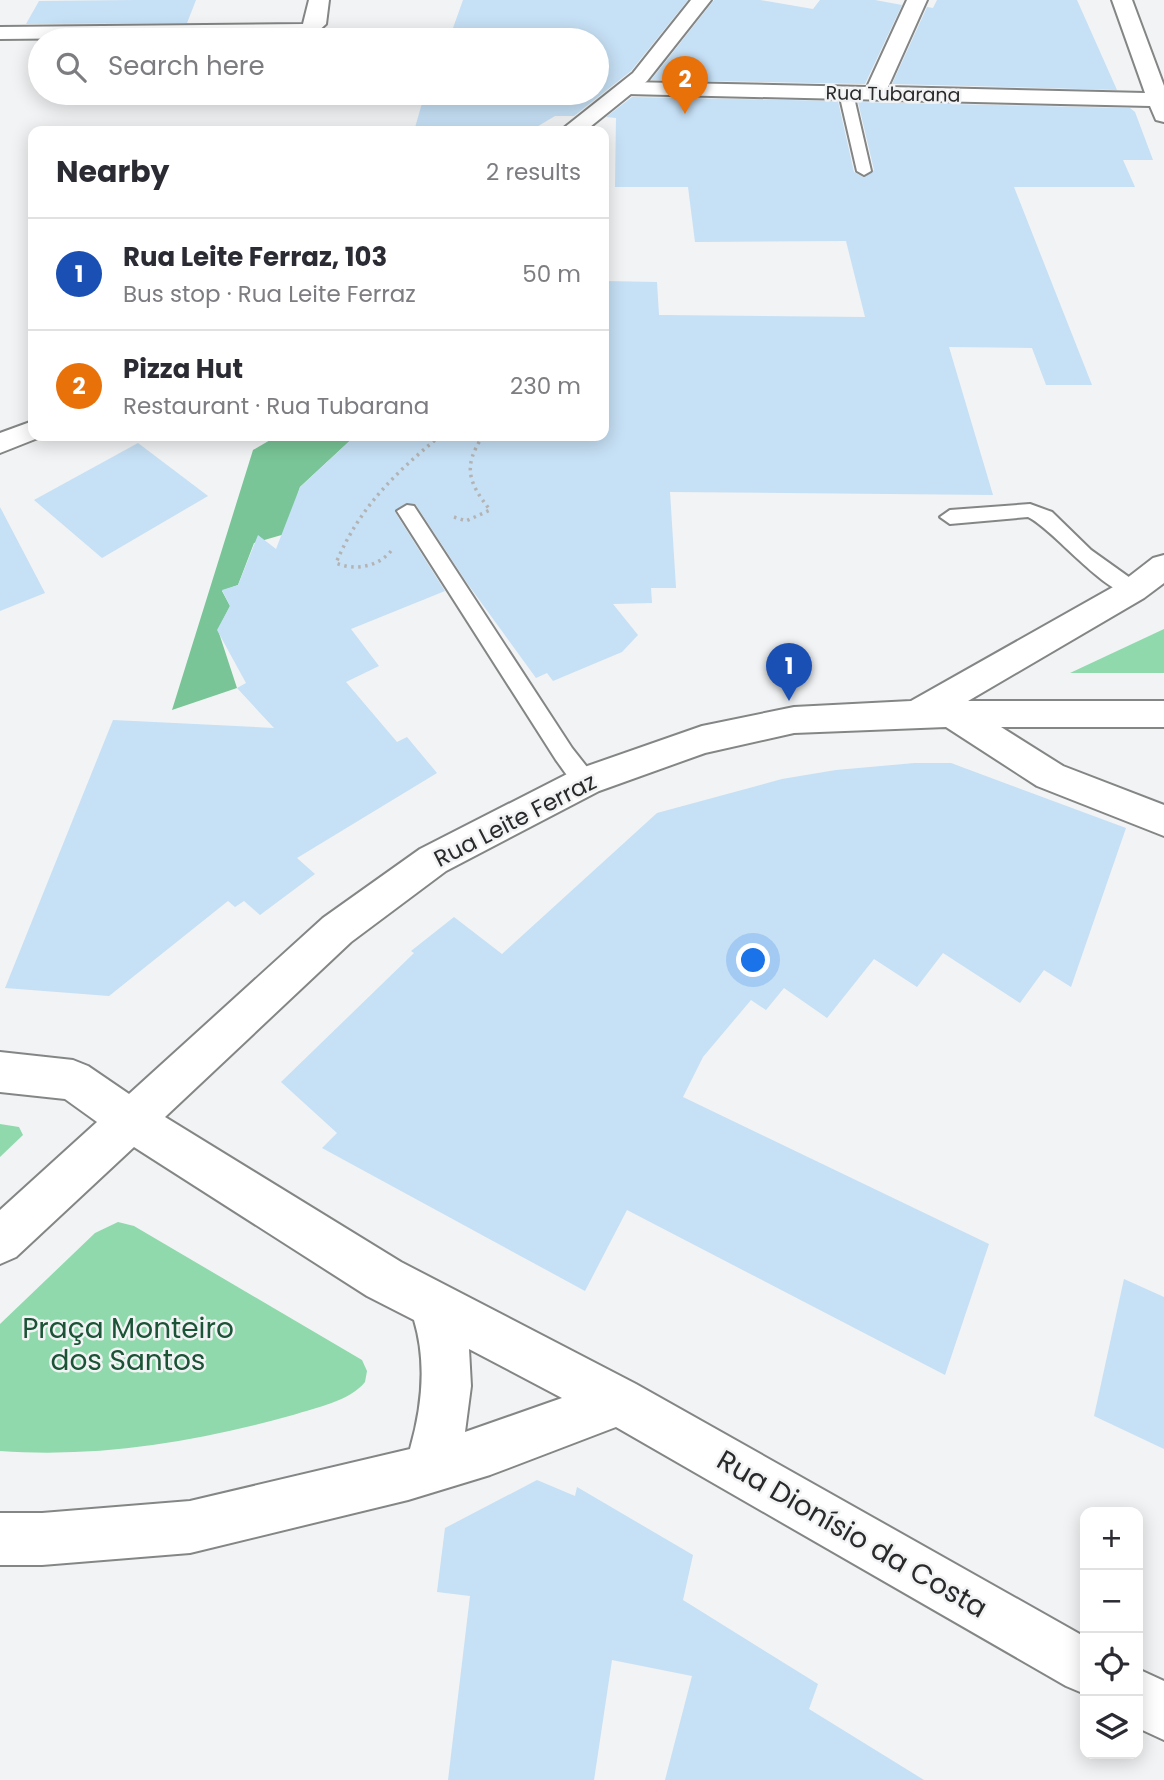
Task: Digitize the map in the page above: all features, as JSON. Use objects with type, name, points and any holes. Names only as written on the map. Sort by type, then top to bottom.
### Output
[{"type":"street","points":[[310,28],[316,24],[319,0]]},
{"type":"street","points":[[609,102],[640,77],[701,0]]},
{"type":"street","points":[[875,93],[917,0]]},
{"type":"street","points":[[1122,0],[1162,105]]},
{"type":"street","points":[[57,28],[65,13]]},
{"type":"street","points":[[0,33],[28,35]]},
{"type":"street","name":"Rua Tubarana","points":[[627,88],[875,93],[1162,105]]},
{"type":"street","points":[[578,126],[605,105]]},
{"type":"street","points":[[0,444],[28,432]]},
{"type":"street","points":[[1164,566],[1133,590],[935,714],[1050,776],[1164,821]]},
{"type":"street","name":"Rua Leite Ferraz","points":[[0,1241],[337,930],[433,860],[586,781],[702,740],[794,720],[935,714],[1164,714]]},
{"type":"street","points":[[0,1072],[74,1080],[132,1121],[384,1279],[619,1401]]},
{"type":"street","points":[[428,1469],[438,1444],[445,1366],[440,1321],[432,1304]]},
{"type":"street","points":[[0,1539],[42,1539],[190,1527],[428,1469],[490,1450],[619,1401]]},
{"type":"street","name":"Rua Dionísio da Costa","points":[[619,1401],[1080,1664]]},
{"type":"street","points":[[1143,1700],[1164,1712]]},
{"type":"lane","points":[[846,93],[864,171]]},
{"type":"lane","points":[[950,517],[1030,510],[1045,517],[1084,555],[1133,590]]},
{"type":"lane","points":[[407,511],[564,754],[586,781]]},
{"type":"green space","points":[[268,441],[350,441],[300,487],[285,534],[254,543],[238,585],[222,591],[230,606],[218,630],[237,688],[172,710],[253,450]]},
{"type":"green space","points":[[1164,629],[1164,673],[1070,673]]},
{"type":"green space","points":[[0,1124],[19,1127],[23,1135],[0,1157]]},
{"type":"green space","name":"Praça Monteiro dos Santos","points":[[118,1222],[134,1226],[362,1360],[367,1371],[365,1382],[351,1394],[321,1406],[257,1425],[184,1440],[111,1450],[37,1453],[0,1451],[0,1324],[95,1233]]},
{"type":"building","points":[[196,0],[187,23],[26,24],[39,1]]},
{"type":"building","points":[[463,0],[688,0],[631,71],[609,88],[609,28],[453,28]]},
{"type":"building","points":[[714,0],[760,0],[813,9],[820,0],[875,0],[902,5],[865,84],[651,80]]},
{"type":"building","points":[[937,0],[1077,0],[1117,90],[892,84],[927,7],[933,8]]},
{"type":"building","points":[[632,97],[838,101],[854,172],[863,177],[874,170],[858,102],[1130,108],[1135,112],[1153,160],[1123,160],[1135,187],[1014,187],[1092,385],[1046,385],[1032,348],[949,347],[993,495],[670,492],[676,588],[651,588],[652,603],[613,604],[638,635],[622,652],[553,681],[547,673],[536,678],[467,583],[416,505],[406,503],[395,512],[445,591],[351,629],[379,666],[346,682],[397,742],[407,737],[437,773],[297,858],[315,874],[260,915],[244,901],[235,907],[228,901],[109,996],[5,988],[113,720],[274,728],[237,688],[246,683],[217,630],[230,606],[222,590],[238,585],[258,535],[276,549],[300,487],[350,441],[609,441],[609,281],[657,282],[659,315],[865,317],[846,241],[695,242],[688,187],[615,187],[616,118],[606,117]]},
{"type":"building","points":[[422,105],[588,105],[574,116],[555,116],[538,126],[415,126]]},
{"type":"building","points":[[138,443],[208,496],[102,558],[34,500]]},
{"type":"building","points":[[0,507],[45,593],[0,611]]},
{"type":"building","points":[[915,763],[951,763],[1126,828],[1071,987],[1044,970],[1020,1003],[943,953],[917,987],[874,959],[827,1018],[784,988],[766,1010],[751,1000],[703,1057],[683,1097],[989,1244],[945,1375],[627,1210],[585,1291],[322,1148],[337,1133],[281,1082],[414,953],[411,951],[454,917],[502,954],[657,813],[782,779],[836,770]]},
{"type":"building","points":[[1124,1279],[1164,1297],[1164,1449],[1094,1416]]},
{"type":"building","points":[[537,1480],[575,1496],[577,1487],[693,1555],[683,1600],[818,1684],[809,1709],[924,1780],[665,1780],[692,1676],[612,1660],[594,1780],[448,1780],[470,1596],[437,1592],[445,1528]]},
{"type":"place","name":"Pizza Hut","points":[[685,114]]},
{"type":"place","name":"Rua Leite Ferraz, 103","points":[[789,701]]}]
